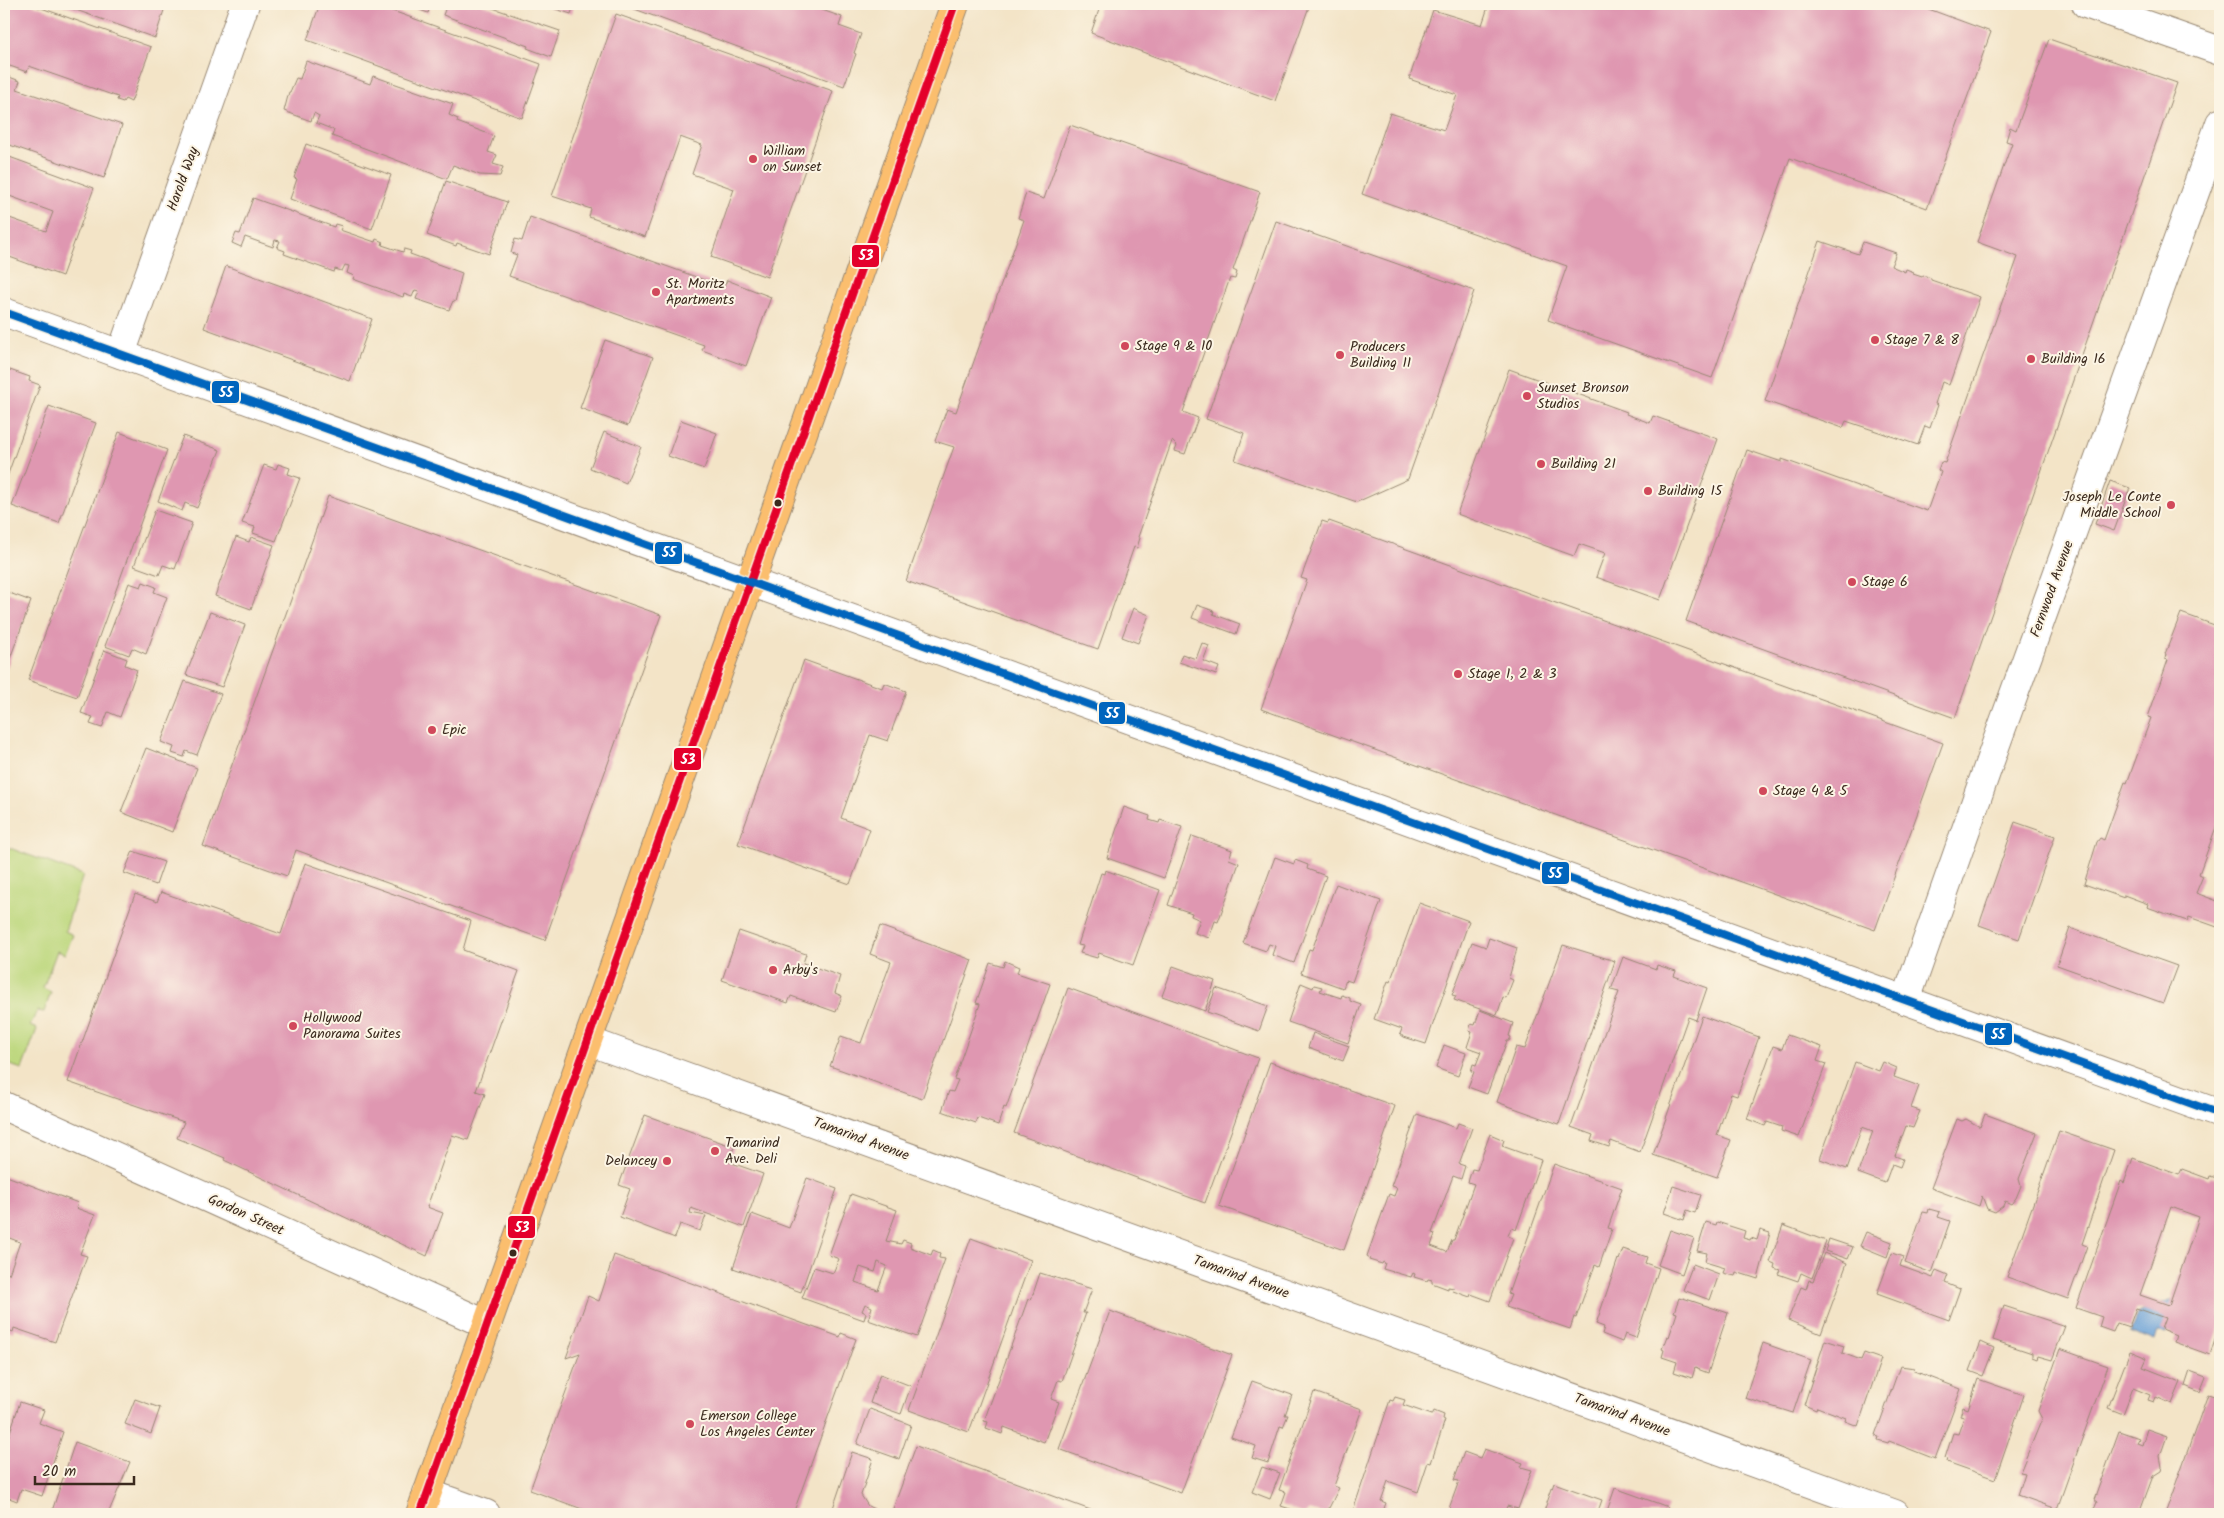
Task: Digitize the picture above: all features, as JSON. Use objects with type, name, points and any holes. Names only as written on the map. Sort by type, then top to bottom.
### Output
[{"type":"main road","points":[[423,1504],[955,4]]},
{"type":"street","name":"Harold Way","points":[[121,354],[245,4]]},
{"type":"street","points":[[2086,4],[2220,51]]},
{"type":"street","name":"Fernwood Avenue","points":[[1906,1000],[1996,744],[2220,123]]},
{"type":"street","points":[[4,312],[750,580],[2220,1114]]},
{"type":"street","name":"Tamarind Avenue","points":[[588,1041],[1895,1514]]},
{"type":"street","name":"Gordon Street","points":[[4,1106],[488,1325]]},
{"type":"street","points":[[423,1504],[486,1514]]},
{"type":"green space","points":[[4,846],[83,875],[65,931],[73,935],[65,954],[57,951],[43,988],[51,992],[44,1012],[37,1011],[30,1026],[37,1029],[22,1069],[4,1063]]},
{"type":"water","points":[[2180,1299],[2166,1333],[2158,1332],[2155,1342],[2130,1332],[2138,1313],[2169,1300]]},
{"type":"building","points":[[4,4],[30,4],[151,47],[131,102],[125,99],[123,102],[117,100],[118,97],[29,66],[27,72],[4,64]]},
{"type":"building","points":[[59,4],[166,4],[155,38]]},
{"type":"building","points":[[320,4],[373,4],[541,64],[522,118],[307,40]]},
{"type":"building","points":[[404,4],[431,4],[428,13]]},
{"type":"building","points":[[447,4],[481,4],[560,31],[551,57],[527,48],[528,46],[443,15]]},
{"type":"building","points":[[540,4],[574,4],[571,14]]},
{"type":"building","points":[[621,4],[805,4],[842,17],[839,26],[861,34],[844,86]]},
{"type":"building","points":[[1101,4],[1310,4],[1275,101],[1091,33]]},
{"type":"building","points":[[1489,4],[1915,4],[1991,32],[1927,208],[1790,158],[1712,378],[1548,320],[1567,266],[1362,194],[1390,113],[1444,130],[1457,95],[1409,79],[1433,10],[1482,25]]},
{"type":"building","name":"William on Sunset","points":[[616,14],[833,91],[767,277],[711,257],[734,189],[692,174],[702,145],[680,137],[645,237],[589,217],[591,209],[552,196]]},
{"type":"building","points":[[2049,39],[2177,83],[1955,718],[1686,621],[1747,450],[1782,462],[1782,459],[1927,511],[1941,472],[1938,470],[1941,462],[1945,463],[2018,257],[1977,242],[2012,143],[2006,141],[2010,127],[2016,130]]},
{"type":"building","points":[[306,61],[370,84],[373,76],[453,104],[449,115],[458,119],[457,122],[494,136],[488,152],[497,155],[493,164],[503,167],[500,176],[480,175],[453,165],[447,179],[332,136],[334,130],[316,123],[319,116],[314,113],[311,121],[284,111],[289,92],[296,78],[300,79]]},
{"type":"building","points":[[4,75],[20,81],[17,89],[122,125],[104,178],[4,143]]},
{"type":"building","name":"Stage 9 & 10","points":[[1070,125],[1260,192],[1233,270],[1237,272],[1235,279],[1230,278],[1183,412],[1198,418],[1185,454],[1175,451],[1177,446],[1172,441],[1138,537],[1140,538],[1137,548],[1134,547],[1098,649],[906,581],[954,447],[935,441],[947,409],[956,412],[1024,220],[1018,218],[1026,193],[1044,199]]},
{"type":"building","points":[[306,144],[391,175],[372,229],[290,199],[297,179],[294,178]]},
{"type":"building","points":[[4,155],[94,188],[62,276],[4,255],[4,216],[46,231],[53,212],[4,194]]},
{"type":"building","points":[[446,181],[507,202],[489,254],[457,243],[456,246],[427,235]]},
{"type":"building","points":[[253,198],[334,227],[335,224],[342,226],[340,230],[375,242],[376,239],[383,242],[382,245],[403,252],[404,249],[411,251],[410,254],[462,273],[455,302],[453,301],[449,310],[416,299],[419,291],[415,290],[412,297],[404,294],[403,297],[353,279],[354,276],[347,273],[349,266],[345,265],[342,271],[335,269],[334,272],[284,254],[285,251],[277,248],[280,241],[275,240],[273,247],[245,237],[241,247],[232,243],[236,233],[240,234]]},
{"type":"building","name":"St. Moritz Apartments","points":[[530,217],[724,287],[727,280],[771,297],[746,366],[702,350],[704,345],[509,276],[517,255],[511,253],[515,239],[522,241]]},
{"type":"building","name":"Producers Building 11","points":[[1276,221],[1474,291],[1408,479],[1357,502],[1235,460],[1244,433],[1206,419]]},
{"type":"building","name":"Stage 7 & 8","points":[[1820,241],[1858,254],[1863,242],[1896,253],[1891,266],[1905,272],[1906,269],[1914,272],[1913,274],[1922,277],[1923,275],[1931,278],[1931,280],[1980,297],[1949,385],[1942,382],[1935,404],[1938,405],[1930,428],[1925,426],[1918,445],[1846,421],[1843,428],[1765,401]]},
{"type":"building","points":[[226,266],[372,319],[350,381],[204,328]]},
{"type":"building","points":[[605,340],[653,357],[628,426],[580,408]]},
{"type":"building","points":[[4,368],[30,377],[29,381],[40,385],[4,485]]},
{"type":"building","points":[[1509,369],[1627,412],[1626,414],[1650,423],[1653,416],[1718,439],[1660,600],[1596,577],[1605,553],[1579,544],[1574,556],[1457,514]]},
{"type":"building","points":[[49,406],[96,423],[59,523],[12,506]]},
{"type":"building","points":[[681,420],[717,433],[704,469],[668,456]]},
{"type":"building","points":[[119,432],[167,450],[77,697],[28,680]]},
{"type":"building","points":[[604,432],[641,447],[626,483],[590,468]]},
{"type":"building","points":[[183,436],[220,450],[197,508],[185,503],[182,511],[158,501]]},
{"type":"building","points":[[278,464],[290,468],[288,474],[300,478],[276,541],[253,533],[255,527],[242,523],[264,465],[276,469]]},
{"type":"building","points":[[2110,481],[2130,488],[2114,531],[2095,524]]},
{"type":"building","name":"Epic","points":[[328,496],[661,615],[545,940],[296,850],[287,876],[203,846]]},
{"type":"building","points":[[155,510],[192,523],[175,569],[163,565],[159,575],[134,566]]},
{"type":"building","points":[[1322,521],[1328,523],[1329,521],[1943,743],[1875,930],[1261,709],[1307,580],[1301,578]]},
{"type":"building","points":[[236,537],[249,542],[251,537],[274,545],[251,609],[215,596]]},
{"type":"building","points":[[143,582],[156,587],[154,592],[167,597],[146,654],[132,648],[129,655],[105,646],[129,583],[141,587]]},
{"type":"building","points":[[4,591],[31,601],[4,675]]},
{"type":"building","points":[[1197,605],[1214,611],[1213,614],[1240,624],[1236,634],[1192,618]]},
{"type":"building","points":[[1133,608],[1149,615],[1138,643],[1122,637]]},
{"type":"building","points":[[210,612],[245,625],[222,687],[186,675]]},
{"type":"building","points":[[2181,613],[2220,627],[2220,816],[2199,874],[2203,876],[2196,893],[2220,902],[2220,928],[2189,917],[2187,921],[2147,907],[2148,904],[2124,895],[2124,898],[2084,884],[2097,842],[2100,838],[2104,840],[2151,718],[2148,717],[2168,660],[2165,659],[2165,654]]},
{"type":"building","points":[[1202,643],[1209,646],[1203,661],[1219,667],[1216,675],[1179,662],[1182,654],[1196,659]]},
{"type":"building","points":[[104,650],[127,659],[125,665],[137,670],[120,717],[108,712],[102,728],[90,724],[93,717],[81,713]]},
{"type":"building","points":[[804,660],[882,688],[884,683],[906,691],[888,741],[870,735],[841,818],[870,829],[850,884],[738,844]]},
{"type":"building","points":[[185,681],[221,694],[197,755],[186,751],[184,757],[172,753],[174,747],[161,742]]},
{"type":"building","points":[[146,748],[197,768],[172,832],[121,812]]},
{"type":"building","points":[[1124,807],[1150,816],[1149,820],[1159,823],[1160,820],[1182,827],[1164,878],[1107,858]]},
{"type":"building","points":[[2015,822],[2055,836],[2019,939],[1979,925]]},
{"type":"building","points":[[1192,836],[1232,850],[1229,859],[1239,863],[1218,922],[1215,921],[1209,938],[1195,933],[1200,920],[1191,916],[1192,913],[1168,905]]},
{"type":"building","points":[[133,851],[164,862],[156,885],[124,873]]},
{"type":"building","points":[[1275,857],[1294,864],[1295,860],[1308,865],[1307,869],[1326,876],[1294,963],[1272,955],[1275,946],[1269,944],[1266,951],[1243,943]]},
{"type":"building","name":"Hollywood Panorama Suites","points":[[305,863],[471,921],[463,950],[519,971],[476,1091],[485,1094],[468,1140],[452,1135],[427,1207],[443,1213],[427,1256],[224,1160],[225,1158],[177,1138],[184,1122],[68,1082],[135,894],[157,902],[161,892],[281,934]]},
{"type":"building","points":[[1105,870],[1160,890],[1133,965],[1099,953],[1097,958],[1080,953],[1083,946],[1078,945],[1101,873],[1104,874]]},
{"type":"building","points":[[1336,884],[1381,901],[1352,982],[1346,980],[1343,988],[1301,973],[1309,949],[1312,950]]},
{"type":"building","points":[[1419,903],[1469,921],[1426,1044],[1404,1037],[1400,1034],[1402,1029],[1374,1019],[1388,981],[1390,982]]},
{"type":"building","points":[[880,926],[972,960],[922,1099],[830,1066],[841,1036],[861,1043],[891,962],[870,954]]},
{"type":"building","points":[[2070,928],[2177,966],[2163,1003],[2057,965]]},
{"type":"building","name":"Arby's","points":[[739,931],[806,954],[803,963],[840,976],[835,993],[842,996],[836,1012],[791,996],[788,1003],[722,980]]},
{"type":"building","points":[[1489,938],[1517,948],[1509,978],[1513,980],[1506,998],[1503,997],[1497,1015],[1454,1000],[1456,996],[1452,995],[1472,942],[1486,947]]},
{"type":"building","points":[[1563,945],[1615,961],[1559,1124],[1497,1102],[1516,1047],[1525,1049]]},
{"type":"building","points":[[1623,957],[1656,969],[1657,965],[1676,971],[1674,976],[1707,988],[1696,1020],[1688,1017],[1640,1152],[1611,1141],[1609,1147],[1591,1141],[1593,1135],[1571,1127],[1619,992],[1611,990]]},
{"type":"building","points":[[1005,961],[1019,967],[1017,973],[1050,984],[1006,1108],[1004,1107],[998,1125],[978,1118],[976,1123],[942,1111],[949,1091],[953,1092],[958,1080],[954,1079],[980,1004],[976,1003],[990,963],[1003,967]]},
{"type":"building","points":[[1173,966],[1215,981],[1205,1011],[1162,996]]},
{"type":"building","points":[[1301,983],[1313,988],[1314,985],[1322,987],[1320,991],[1341,998],[1342,995],[1350,998],[1350,1001],[1361,1005],[1348,1043],[1288,1022]]},
{"type":"building","points":[[1068,988],[1258,1058],[1205,1203],[1014,1133]]},
{"type":"building","points":[[1216,988],[1268,1006],[1259,1031],[1207,1012]]},
{"type":"building","points":[[1480,1010],[1513,1023],[1509,1036],[1511,1037],[1507,1041],[1487,1094],[1468,1087],[1474,1072],[1471,1071],[1473,1064],[1476,1065],[1481,1052],[1467,1047],[1472,1032],[1469,1031],[1471,1024],[1475,1025]]},
{"type":"building","points":[[1702,1016],[1759,1037],[1737,1096],[1731,1094],[1717,1135],[1731,1140],[1717,1177],[1653,1155]]},
{"type":"building","points":[[1313,1033],[1349,1046],[1343,1061],[1308,1048]]},
{"type":"building","points":[[1787,1035],[1822,1047],[1817,1061],[1826,1064],[1799,1137],[1781,1131],[1782,1127],[1767,1122],[1765,1126],[1747,1119],[1773,1046],[1782,1049]]},
{"type":"building","points":[[1444,1045],[1466,1053],[1458,1076],[1436,1068]]},
{"type":"building","points":[[1270,1062],[1395,1106],[1344,1250],[1219,1206]]},
{"type":"building","points":[[1855,1062],[1879,1071],[1883,1062],[1897,1068],[1894,1077],[1919,1086],[1911,1108],[1920,1111],[1913,1128],[1906,1126],[1895,1156],[1903,1159],[1900,1167],[1892,1164],[1885,1183],[1858,1173],[1873,1131],[1862,1127],[1847,1169],[1820,1159]]},
{"type":"building","points":[[1417,1114],[1456,1128],[1458,1123],[1472,1128],[1459,1164],[1465,1166],[1461,1179],[1453,1176],[1432,1233],[1435,1234],[1431,1246],[1447,1252],[1452,1240],[1454,1240],[1474,1184],[1468,1182],[1472,1169],[1477,1170],[1490,1134],[1504,1140],[1502,1146],[1541,1160],[1516,1230],[1511,1228],[1508,1236],[1513,1238],[1490,1301],[1471,1294],[1470,1297],[1453,1291],[1454,1288],[1448,1287],[1448,1289],[1432,1283],[1432,1280],[1428,1279],[1427,1281],[1414,1277],[1415,1274],[1413,1273],[1411,1277],[1383,1269],[1385,1263],[1383,1262],[1382,1264],[1369,1260],[1370,1258],[1367,1256],[1389,1194],[1394,1196],[1397,1188],[1391,1186]]},
{"type":"building","points":[[1985,1114],[2037,1133],[2019,1179],[2021,1186],[2016,1198],[2011,1204],[2005,1201],[2003,1206],[1995,1212],[1987,1209],[1982,1196],[1979,1206],[1931,1188],[1957,1119],[1962,1121],[1966,1119],[1980,1127]]},
{"type":"building","points":[[645,1115],[734,1147],[729,1162],[763,1174],[744,1227],[691,1208],[690,1213],[706,1216],[700,1231],[680,1224],[675,1238],[620,1217],[630,1189],[619,1185]]},
{"type":"building","points":[[2059,1131],[2114,1150],[2082,1244],[2087,1246],[2068,1299],[2007,1277]]},
{"type":"building","points":[[2133,1158],[2179,1175],[2182,1169],[2209,1179],[2210,1176],[2220,1179],[2220,1325],[2210,1355],[2174,1342],[2176,1335],[2161,1329],[2165,1318],[2136,1308],[2129,1327],[2117,1323],[2113,1332],[2099,1327],[2102,1317],[2076,1308],[2121,1181],[2124,1183]],"holes":[[[2171,1207],[2199,1217],[2169,1305],[2140,1295]]]},
{"type":"building","points":[[1554,1164],[1622,1188],[1608,1228],[1612,1229],[1599,1267],[1595,1265],[1576,1318],[1574,1317],[1570,1329],[1506,1307],[1511,1295],[1508,1294]]},
{"type":"building","points":[[4,1175],[78,1203],[76,1208],[95,1215],[80,1254],[87,1256],[55,1342],[14,1328],[13,1332],[4,1328],[4,1272],[9,1274],[20,1242],[4,1236]]},
{"type":"building","points":[[807,1178],[837,1189],[801,1292],[733,1268],[752,1214],[789,1228]]},
{"type":"building","points":[[1673,1186],[1701,1195],[1695,1213],[1687,1210],[1684,1220],[1664,1213]]},
{"type":"building","points":[[851,1194],[897,1210],[886,1241],[901,1244],[903,1240],[911,1243],[910,1247],[931,1255],[933,1250],[940,1253],[939,1258],[945,1259],[917,1337],[868,1320],[872,1307],[865,1304],[862,1311],[866,1313],[864,1320],[802,1298],[814,1267],[833,1273],[839,1259],[829,1255]],"holes":[[[878,1262],[887,1266],[878,1290],[855,1282],[860,1267],[875,1272]]]},
{"type":"building","points":[[1929,1209],[1940,1212],[1938,1217],[1950,1221],[1932,1273],[1905,1263],[1923,1212],[1928,1213]]},
{"type":"building","points":[[1706,1222],[1716,1225],[1717,1222],[1745,1231],[1743,1238],[1750,1240],[1751,1238],[1757,1240],[1760,1230],[1770,1233],[1758,1279],[1736,1272],[1735,1276],[1723,1273],[1725,1268],[1705,1262],[1707,1253],[1697,1251]]},
{"type":"building","points":[[1783,1225],[1826,1241],[1812,1278],[1801,1273],[1798,1281],[1778,1274],[1780,1270],[1774,1268],[1775,1264],[1770,1262]]},
{"type":"building","points":[[1670,1230],[1694,1238],[1682,1274],[1658,1265]]},
{"type":"building","points":[[1866,1232],[1892,1242],[1887,1257],[1860,1246]]},
{"type":"building","points":[[971,1238],[1031,1260],[969,1432],[909,1410]]},
{"type":"building","points":[[1829,1239],[1853,1247],[1848,1259],[1825,1251]]},
{"type":"building","points":[[1623,1249],[1647,1257],[1645,1263],[1659,1268],[1636,1338],[1625,1334],[1622,1342],[1602,1334],[1604,1327],[1596,1324]]},
{"type":"building","points":[[1824,1253],[1847,1263],[1821,1334],[1788,1320],[1801,1287],[1806,1289],[1809,1280],[1813,1281]]},
{"type":"building","points":[[1892,1253],[1903,1257],[1900,1266],[1933,1278],[1936,1270],[1948,1275],[1945,1283],[1960,1289],[1949,1320],[1877,1294]]},
{"type":"building","name":"Emerson College Los Angeles Center","points":[[614,1255],[840,1337],[841,1333],[856,1339],[793,1514],[596,1514],[530,1490],[580,1353],[566,1358],[588,1296],[599,1301]]},
{"type":"building","points":[[1693,1264],[1719,1274],[1710,1300],[1683,1290]]},
{"type":"building","points":[[1040,1273],[1092,1289],[1083,1313],[1086,1313],[1062,1381],[1058,1380],[1051,1399],[1059,1402],[1044,1442],[1004,1427],[1002,1434],[986,1428],[988,1422],[984,1421],[1028,1299],[1031,1300]]},
{"type":"building","points":[[1679,1298],[1728,1313],[1708,1373],[1695,1368],[1692,1378],[1674,1372],[1677,1362],[1662,1357],[1664,1350],[1662,1349],[1667,1336],[1669,1337],[1677,1313],[1674,1312]]},
{"type":"building","points":[[2004,1306],[2065,1326],[2052,1360],[2038,1356],[2037,1359],[2032,1357],[2032,1353],[1993,1340]]},
{"type":"building","points":[[1110,1311],[1232,1355],[1181,1493],[1059,1449]]},
{"type":"building","points":[[1825,1340],[1844,1346],[1842,1353],[1861,1360],[1864,1353],[1881,1359],[1858,1426],[1845,1421],[1846,1418],[1817,1407],[1816,1410],[1804,1405]]},
{"type":"building","points":[[1981,1342],[1994,1348],[1983,1376],[1970,1371]]},
{"type":"building","points":[[1763,1343],[1811,1360],[1793,1413],[1745,1398]]},
{"type":"building","points":[[2060,1349],[2108,1366],[2057,1509],[2018,1495],[2025,1473],[2020,1472],[2042,1419],[2038,1411]]},
{"type":"building","points":[[2130,1351],[2147,1358],[2143,1367],[2181,1382],[2172,1404],[2156,1397],[2154,1402],[2148,1400],[2150,1395],[2133,1388],[2123,1414],[2108,1408]]},
{"type":"building","points":[[1900,1366],[1915,1368],[1914,1371],[1961,1389],[1935,1459],[1889,1441],[1888,1443],[1878,1440],[1879,1437],[1875,1436]]},
{"type":"building","points":[[2190,1371],[2206,1377],[2200,1392],[2185,1386]]},
{"type":"building","points":[[880,1374],[911,1386],[901,1414],[870,1403]]},
{"type":"building","points":[[1978,1379],[2024,1395],[1995,1479],[1947,1462],[1948,1459],[1945,1458],[1953,1433],[1958,1434],[1964,1417],[1960,1416],[1963,1407],[1968,1409]]},
{"type":"building","points":[[1252,1381],[1292,1395],[1285,1415],[1288,1415],[1283,1427],[1280,1426],[1268,1463],[1252,1458],[1256,1446],[1231,1437]]},
{"type":"building","points":[[1314,1392],[1362,1409],[1334,1486],[1339,1488],[1326,1514],[1309,1510],[1305,1514],[1281,1506],[1286,1492],[1279,1490]]},
{"type":"building","points":[[2208,1394],[2220,1398],[2220,1514],[2165,1514]]},
{"type":"building","points":[[1395,1397],[1405,1400],[1403,1405],[1432,1415],[1434,1411],[1444,1415],[1443,1419],[1445,1420],[1431,1463],[1428,1462],[1418,1492],[1388,1481],[1381,1501],[1386,1503],[1382,1514],[1352,1514],[1390,1400],[1393,1401]]},
{"type":"building","points":[[135,1399],[160,1408],[151,1434],[125,1424]]},
{"type":"building","points":[[20,1402],[44,1410],[39,1423],[63,1432],[42,1496],[21,1489],[17,1501],[4,1496],[4,1450]]},
{"type":"building","points":[[870,1409],[911,1425],[899,1459],[857,1444]]},
{"type":"building","points":[[2147,1429],[2167,1436],[2160,1456],[2161,1471],[2153,1476],[2139,1514],[2095,1514],[2093,1512],[2097,1502],[2094,1500],[2119,1431],[2139,1438],[2137,1443],[2142,1445]]},
{"type":"building","points":[[75,1442],[130,1462],[108,1514],[51,1514]]},
{"type":"building","points":[[916,1446],[1096,1512],[1095,1514],[891,1514]]},
{"type":"building","points":[[1484,1449],[1523,1463],[1521,1467],[1532,1470],[1518,1509],[1507,1506],[1504,1514],[1447,1514],[1459,1481],[1454,1480],[1464,1452],[1480,1458]]},
{"type":"building","points":[[852,1452],[873,1459],[861,1495],[868,1506],[874,1509],[872,1514],[831,1514]]},
{"type":"building","points":[[1262,1467],[1280,1473],[1270,1499],[1252,1492]]},
{"type":"building","points":[[1554,1483],[1602,1500],[1597,1514],[1543,1514]]},
{"type":"building","points":[[1615,1488],[1668,1507],[1665,1514],[1606,1514]]},
{"type":"transit line","name":"53","points":[[420,1514],[955,4]]},
{"type":"transit line","name":"55","points":[[4,312],[2220,1114]]},
{"type":"place","name":"William on Sunset","points":[[753,159]]},
{"type":"place","name":"St. Moritz Apartments","points":[[656,292]]},
{"type":"place","name":"Stage 7 & 8","points":[[1875,340]]},
{"type":"place","name":"Stage 9 & 10","points":[[1125,346]]},
{"type":"place","name":"Producers Building 11","points":[[1340,355]]},
{"type":"place","name":"Building 16","points":[[2031,359]]},
{"type":"place","name":"Sunset Bronson Studios","points":[[1527,396]]},
{"type":"place","name":"Building 21","points":[[1541,464]]},
{"type":"place","name":"Building 15","points":[[1648,491]]},
{"type":"place","name":"Joseph Le Conte Middle School","points":[[2171,505]]},
{"type":"place","name":"Stage 6","points":[[1852,582]]},
{"type":"place","name":"Stage 1, 2 & 3","points":[[1458,674]]},
{"type":"place","name":"Epic","points":[[432,730]]},
{"type":"place","name":"Stage 4 & 5","points":[[1763,791]]},
{"type":"place","name":"Arby's","points":[[773,970]]},
{"type":"place","name":"Hollywood Panorama Suites","points":[[293,1026]]},
{"type":"place","name":"Tamarind Ave. Deli","points":[[715,1151]]},
{"type":"place","name":"Delancey","points":[[667,1161]]},
{"type":"place","name":"Emerson College Los Angeles Center","points":[[690,1424]]}]
